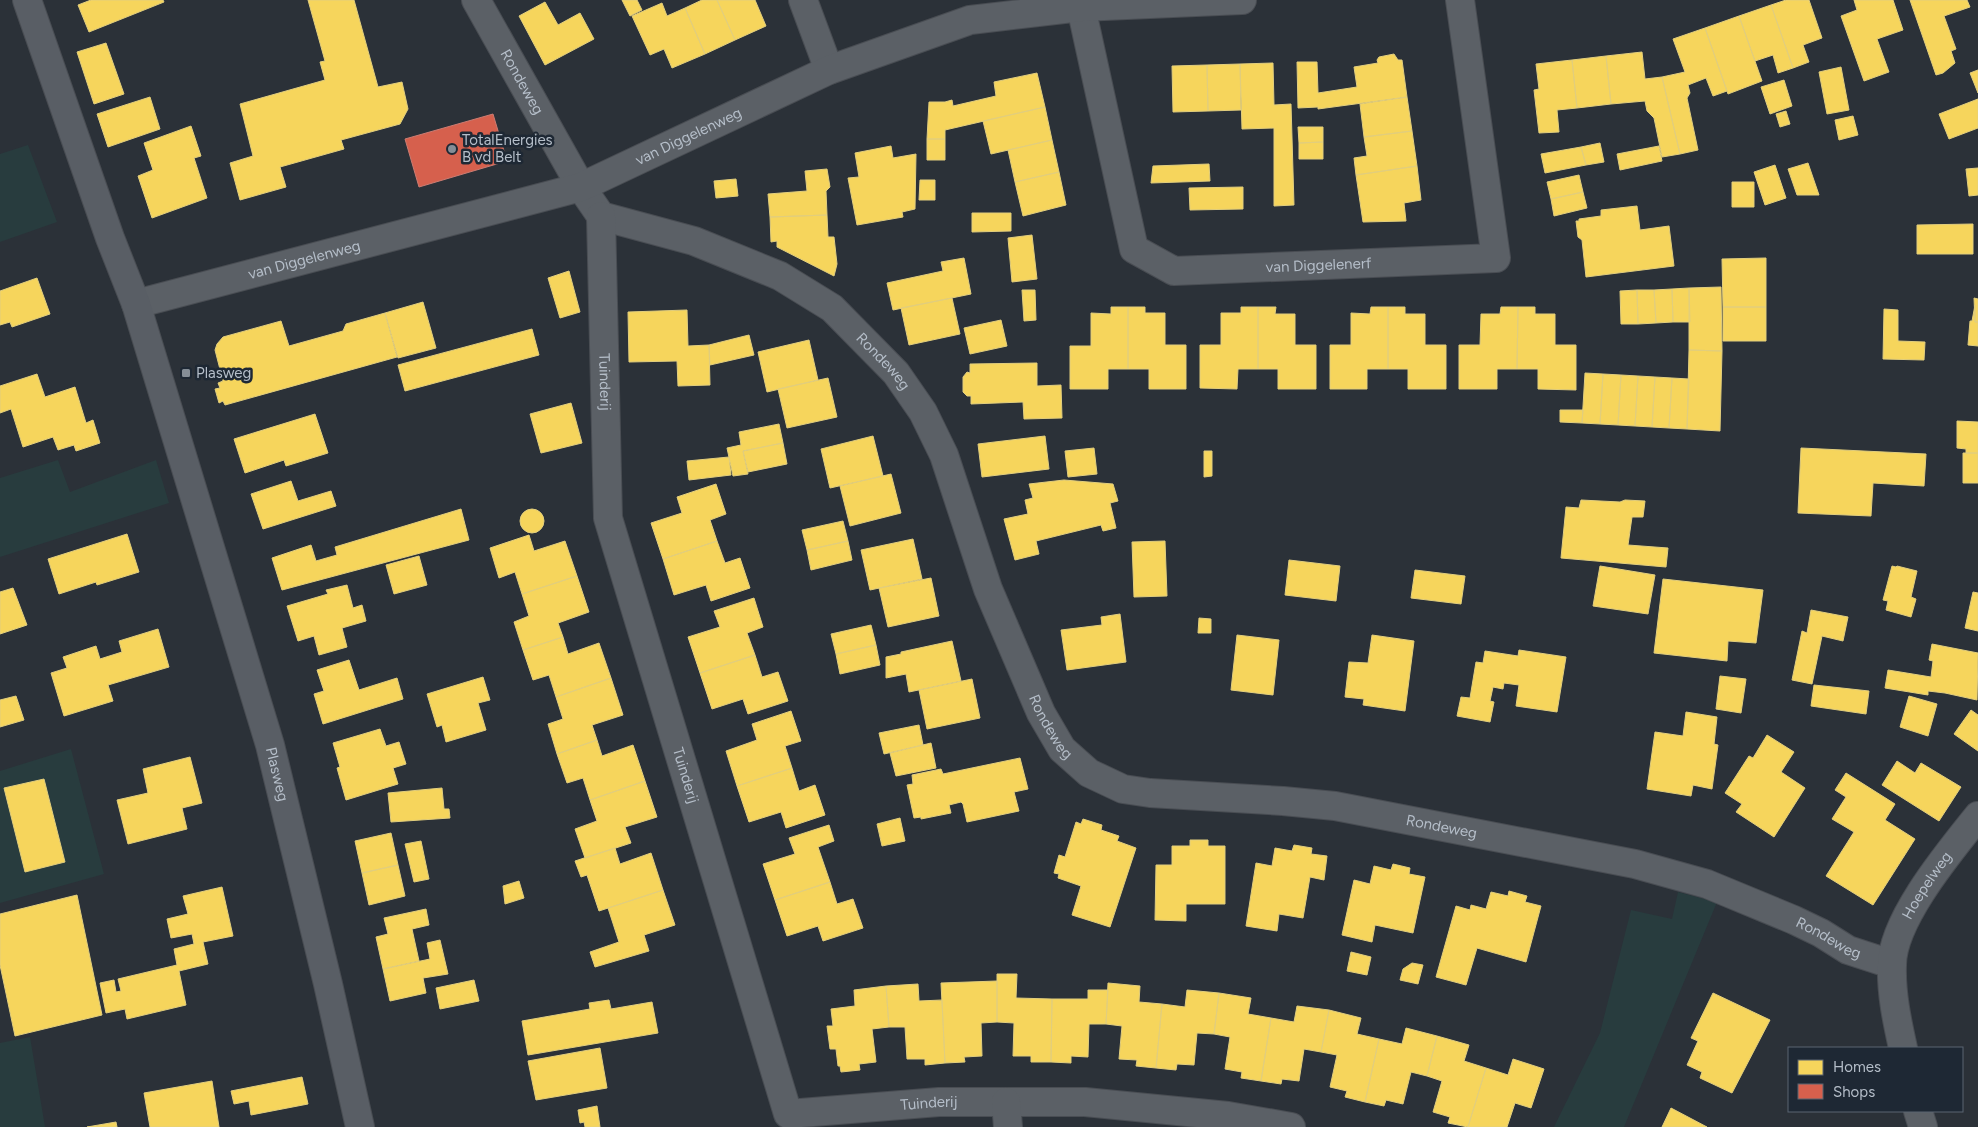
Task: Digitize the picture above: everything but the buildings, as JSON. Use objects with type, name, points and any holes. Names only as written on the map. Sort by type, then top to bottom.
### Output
[{"type":"street","name":"Plasweg","points":[[27,0],[110,238],[136,304],[270,745],[328,984],[360,1127]]},
{"type":"street","name":"Rondeweg","points":[[476,0],[581,187],[601,216],[694,241],[780,276],[832,308],[896,373],[922,412],[944,455],[988,589],[1041,713],[1062,749],[1088,773],[1123,789],[1150,793],[1283,800],[1335,806],[1636,864],[1707,884],[1794,920],[1848,950],[1892,964]]},
{"type":"street","points":[[802,0],[830,70]]},
{"type":"street","name":"van Diggelenweg","points":[[136,304],[581,187],[830,70],[970,20],[1121,2],[1242,0]]},
{"type":"street","name":"van Diggelenerf","points":[[1081,7],[1134,249],[1174,271],[1496,258],[1460,0]]},
{"type":"street","name":"Tuinderij","points":[[601,216],[608,518],[788,1114],[939,1102],[1007,1114],[1085,1102],[1149,1117],[1228,1116],[1291,1127]]},
{"type":"street","name":"Hoepelweg","points":[[1892,964],[1897,934],[1914,903],[1952,847],[1978,816]]},
{"type":"street","points":[[1892,964],[1893,997],[1903,1047]]},
{"type":"street","points":[[1918,1112],[1923,1127]]},
{"type":"green space","points":[[28,145],[57,222],[0,242],[0,154]]},
{"type":"green space","points":[[58,460],[70,492],[156,460],[169,503],[0,557],[0,478]]},
{"type":"green space","points":[[71,749],[104,874],[0,903],[0,771]]},
{"type":"green space","points":[[1678,892],[1717,902],[1624,1127],[1554,1127],[1600,1033],[1631,910],[1672,919]]},
{"type":"green space","points":[[30,1037],[45,1127],[0,1127],[0,1043]]},
{"type":"place","name":"TotalEnergies B vd Belt","points":[[452,149]]},
{"type":"place","name":"Plasweg","points":[[186,373]]}]
